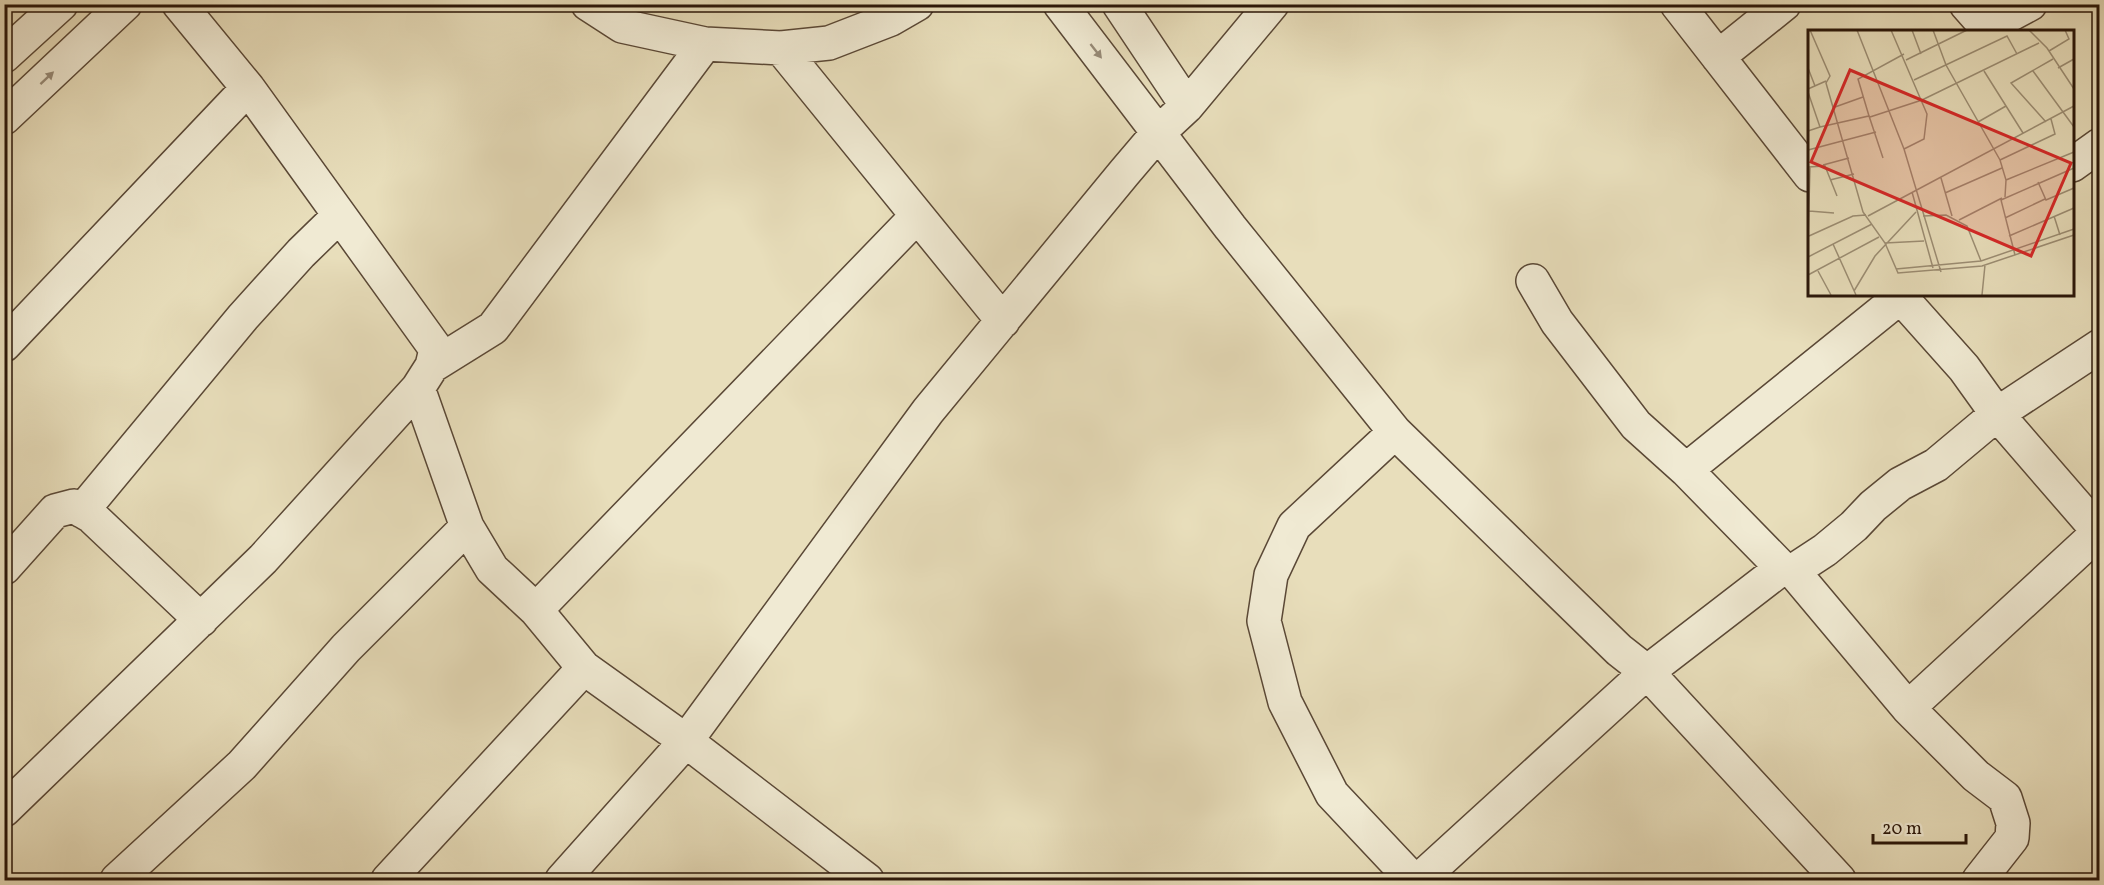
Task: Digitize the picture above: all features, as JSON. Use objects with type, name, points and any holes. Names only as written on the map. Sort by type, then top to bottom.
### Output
[{"type":"street","points":[[4,56],[61,4]]},
{"type":"street","points":[[4,118],[125,4]]},
{"type":"street","points":[[179,4],[248,88],[436,349],[425,377],[467,527],[492,569],[536,610],[584,668],[686,741],[867,880]]},
{"type":"street","points":[[588,4],[622,26],[705,44],[781,48],[829,43],[891,19],[917,4]]},
{"type":"street","points":[[1060,4],[1158,133],[1395,432],[1619,650],[1647,672],[1839,880]]},
{"type":"street","points":[[1119,4],[1187,106]]},
{"type":"street","points":[[562,880],[686,741],[928,411],[1158,133],[1187,106],[1272,4]]},
{"type":"street","points":[[1677,4],[1808,171]]},
{"type":"street","points":[[1719,57],[1784,4]]},
{"type":"street","points":[[1966,4],[1988,26],[2030,4]]},
{"type":"street","points":[[4,810],[263,559],[425,377],[493,328],[705,44]]},
{"type":"street","points":[[781,48],[1003,321]]},
{"type":"street","points":[[4,345],[248,88]]},
{"type":"street","points":[[2074,164],[2100,145]]},
{"type":"street","points":[[82,511],[243,317],[339,216]]},
{"type":"street","points":[[536,610],[917,216]]},
{"type":"street","points":[[1533,281],[1557,322],[1636,425],[1788,569],[1908,708],[1976,776],[2005,798],[2013,823],[2012,838],[1978,880]]},
{"type":"street","points":[[1686,470],[1900,296]]},
{"type":"street","points":[[1902,296],[1964,368],[1997,414],[2099,532],[1908,708]]},
{"type":"street","points":[[1419,880],[1647,672],[1788,569],[1825,550],[1900,484],[1936,465],[1997,414],[2100,346]]},
{"type":"street","points":[[1395,432],[1294,526],[1271,575],[1264,621],[1286,702],[1332,794],[1413,880]]},
{"type":"street","points":[[4,568],[55,512],[74,506],[91,516],[201,620]]},
{"type":"street","points":[[117,880],[242,765],[346,648],[467,527]]},
{"type":"street","points":[[388,880],[584,668]]}]
